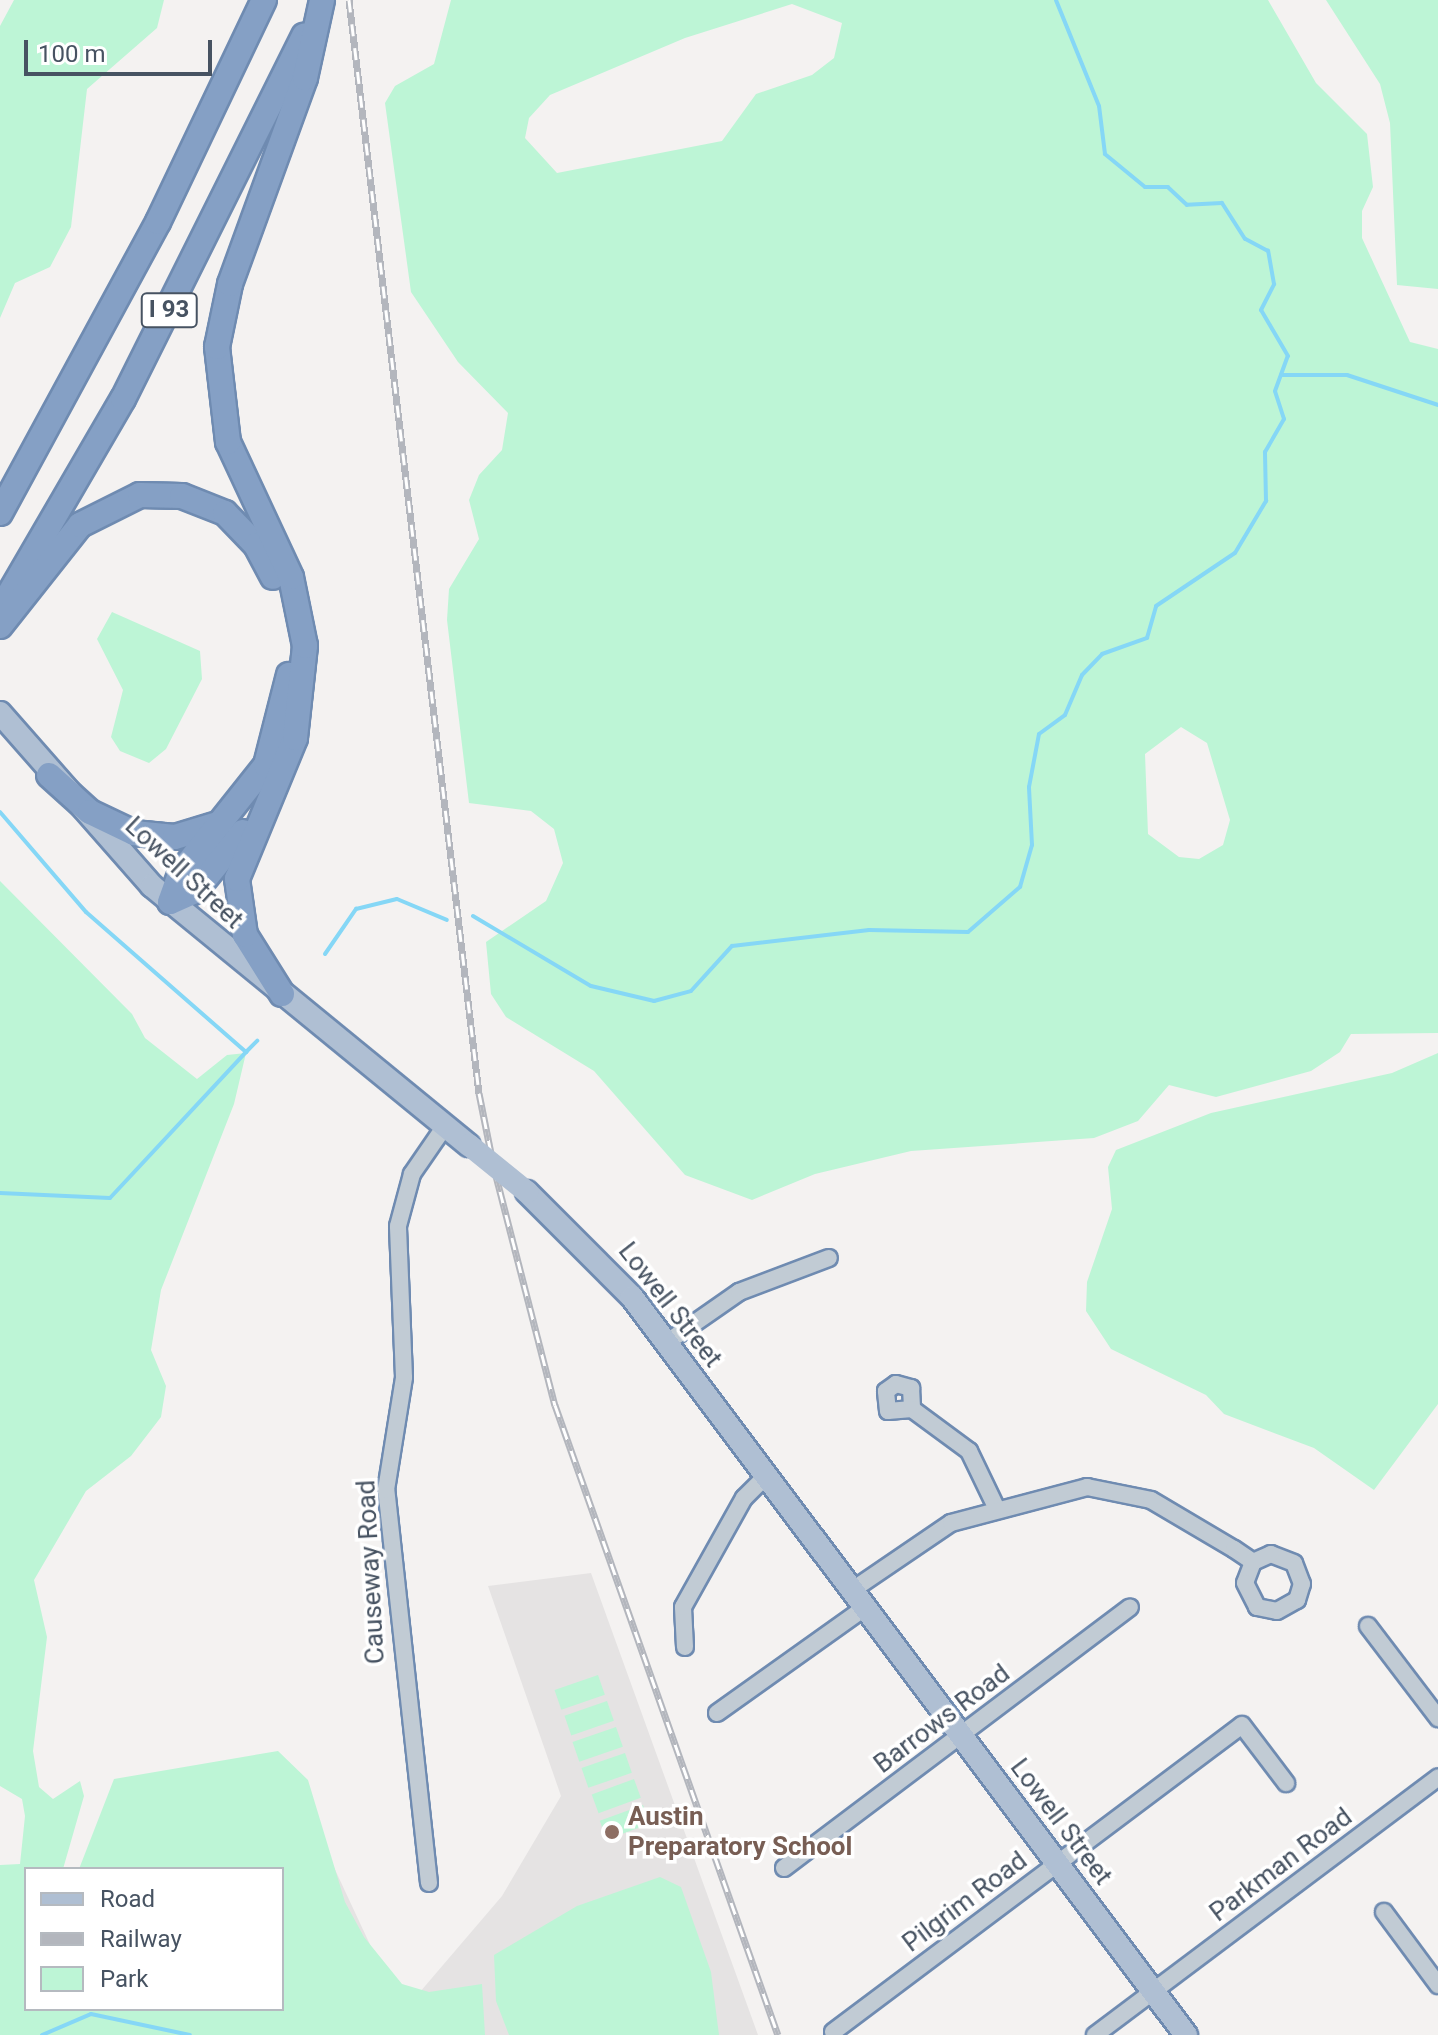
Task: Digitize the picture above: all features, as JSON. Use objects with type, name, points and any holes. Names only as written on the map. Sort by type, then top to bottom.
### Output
[{"type":"highway","name":"I 93","points":[[0,513],[158,222],[264,0]]},
{"type":"highway","name":"I 93","points":[[0,610],[123,399],[321,0]]},
{"type":"highway","points":[[282,994],[250,946],[237,893],[243,851],[298,725],[305,646],[291,577],[228,442],[217,347],[230,284],[305,78],[321,0]]},
{"type":"highway","points":[[0,626],[69,536],[120,501],[182,496],[234,520],[272,575],[289,667],[272,752],[233,815],[181,872],[170,902]]},
{"type":"highway","points":[[49,775],[90,812],[146,836],[200,832],[233,815]]},
{"type":"highway","points":[[170,902],[203,883],[266,801]]},
{"type":"main road","name":"Lowell Street","points":[[0,713],[49,775],[170,902],[527,1192],[601,1260],[1186,2035]]},
{"type":"street","name":"Causeway Road","points":[[429,1883],[386,1490],[404,1377],[398,1226],[412,1174],[445,1126]]},
{"type":"street","points":[[666,1343],[739,1292],[829,1258]]},
{"type":"street","points":[[912,1409],[969,1451],[996,1507]]},
{"type":"street","points":[[685,1647],[683,1607],[744,1498],[765,1477]]},
{"type":"street","points":[[717,1713],[857,1600],[931,1532],[996,1507],[1074,1488],[1128,1491],[1253,1562]]},
{"type":"street","name":"Barrows Road","points":[[784,1868],[1130,1607]]},
{"type":"street","points":[[1368,1626],[1438,1718]]},
{"type":"street","name":"Pilgrim Road","points":[[833,2032],[1242,1725],[1286,1783]]},
{"type":"street","name":"Parkman Road","points":[[1095,2035],[1438,1777]]},
{"type":"street","points":[[1384,1912],[1438,1985]]},
{"type":"shaded area","name":"Austin Preparatory School","points":[[591,1573],[758,2035],[54,2035],[284,2011],[282,1867],[295,1784],[402,2013],[502,1896],[561,1796],[488,1586]]},
{"type":"green space","points":[[14,0],[164,0],[157,28],[87,89],[71,227],[50,267],[15,283],[0,318],[0,26]]},
{"type":"green space","points":[[451,0],[1268,0],[1316,83],[1367,134],[1373,187],[1362,211],[1362,238],[1410,342],[1438,349],[1438,1033],[1351,1034],[1340,1052],[1311,1071],[1216,1097],[1169,1085],[1138,1121],[1094,1138],[911,1151],[815,1174],[752,1200],[685,1175],[594,1071],[506,1017],[491,994],[486,942],[546,901],[563,863],[554,829],[531,811],[469,803],[447,620],[449,589],[479,539],[469,500],[479,475],[502,450],[508,413],[458,362],[411,292],[385,103],[395,86],[434,64]],"holes":[[[792,4],[842,23],[834,58],[812,75],[756,94],[722,141],[557,173],[525,138],[529,118],[550,95],[685,38]],[[1181,727],[1207,743],[1230,820],[1223,845],[1199,859],[1179,857],[1148,834],[1145,754]]]},
{"type":"green space","points":[[1326,0],[1438,0],[1438,289],[1397,285],[1390,123],[1380,84]]},
{"type":"green space","points":[[112,612],[200,651],[202,679],[166,749],[149,763],[120,751],[111,737],[123,690],[97,639]]},
{"type":"green space","points":[[0,881],[132,1014],[145,1038],[197,1079],[227,1055],[246,1053],[234,1104],[161,1290],[151,1350],[166,1386],[161,1417],[131,1456],[86,1491],[34,1580],[47,1637],[33,1751],[39,1787],[53,1799],[80,1781],[84,1796],[64,1867],[24,1867],[24,2011],[284,2011],[284,1867],[80,1867],[114,1779],[278,1751],[308,1780],[345,1902],[364,1937],[402,1984],[429,1992],[482,1984],[485,2035],[0,2035],[0,1865],[20,1864],[25,1816],[22,1799],[0,1786]]},
{"type":"green space","points":[[1438,1053],[1438,1404],[1374,1490],[1314,1448],[1224,1414],[1206,1395],[1111,1349],[1086,1311],[1087,1282],[1112,1209],[1108,1167],[1116,1150],[1211,1113],[1392,1073]]},
{"type":"green space","points":[[598,1675],[605,1695],[561,1710],[555,1690]]},
{"type":"green space","points":[[607,1701],[614,1721],[571,1736],[564,1716]]},
{"type":"green space","points":[[616,1727],[623,1747],[579,1762],[573,1742]]},
{"type":"green space","points":[[625,1753],[632,1773],[588,1788],[582,1768]]},
{"type":"green space","points":[[634,1779],[641,1798],[599,1813],[592,1794]]},
{"type":"green space","points":[[643,1805],[650,1824],[607,1840],[600,1821]]},
{"type":"green space","points":[[660,1877],[681,1887],[711,1972],[719,2035],[509,2035],[496,2001],[494,1955],[577,1906]]},
{"type":"waterway","points":[[473,916],[591,986],[654,1001],[691,991],[732,946],[869,930],[968,932],[1020,887],[1032,845],[1029,787],[1039,734],[1065,715],[1082,675],[1102,654],[1147,638],[1156,606],[1235,553],[1266,501],[1265,452],[1284,419],[1275,391],[1288,356],[1261,310],[1274,284],[1268,251],[1245,239],[1222,203],[1187,205],[1168,187],[1145,187],[1105,154],[1099,106],[1056,0]]},
{"type":"waterway","points":[[1281,375],[1347,375],[1438,405]]},
{"type":"waterway","points":[[0,812],[86,912],[246,1052],[257,1041]]},
{"type":"waterway","points":[[325,954],[356,909],[397,899],[447,920]]},
{"type":"waterway","points":[[0,1193],[110,1198],[246,1052]]},
{"type":"waterway","points":[[42,2035],[91,2014],[190,2035]]},
{"type":"railway","points":[[349,0],[479,1093],[494,1168],[555,1405],[778,2035]]},
{"type":"place","name":"Austin Preparatory School","points":[[612,1832]]}]
